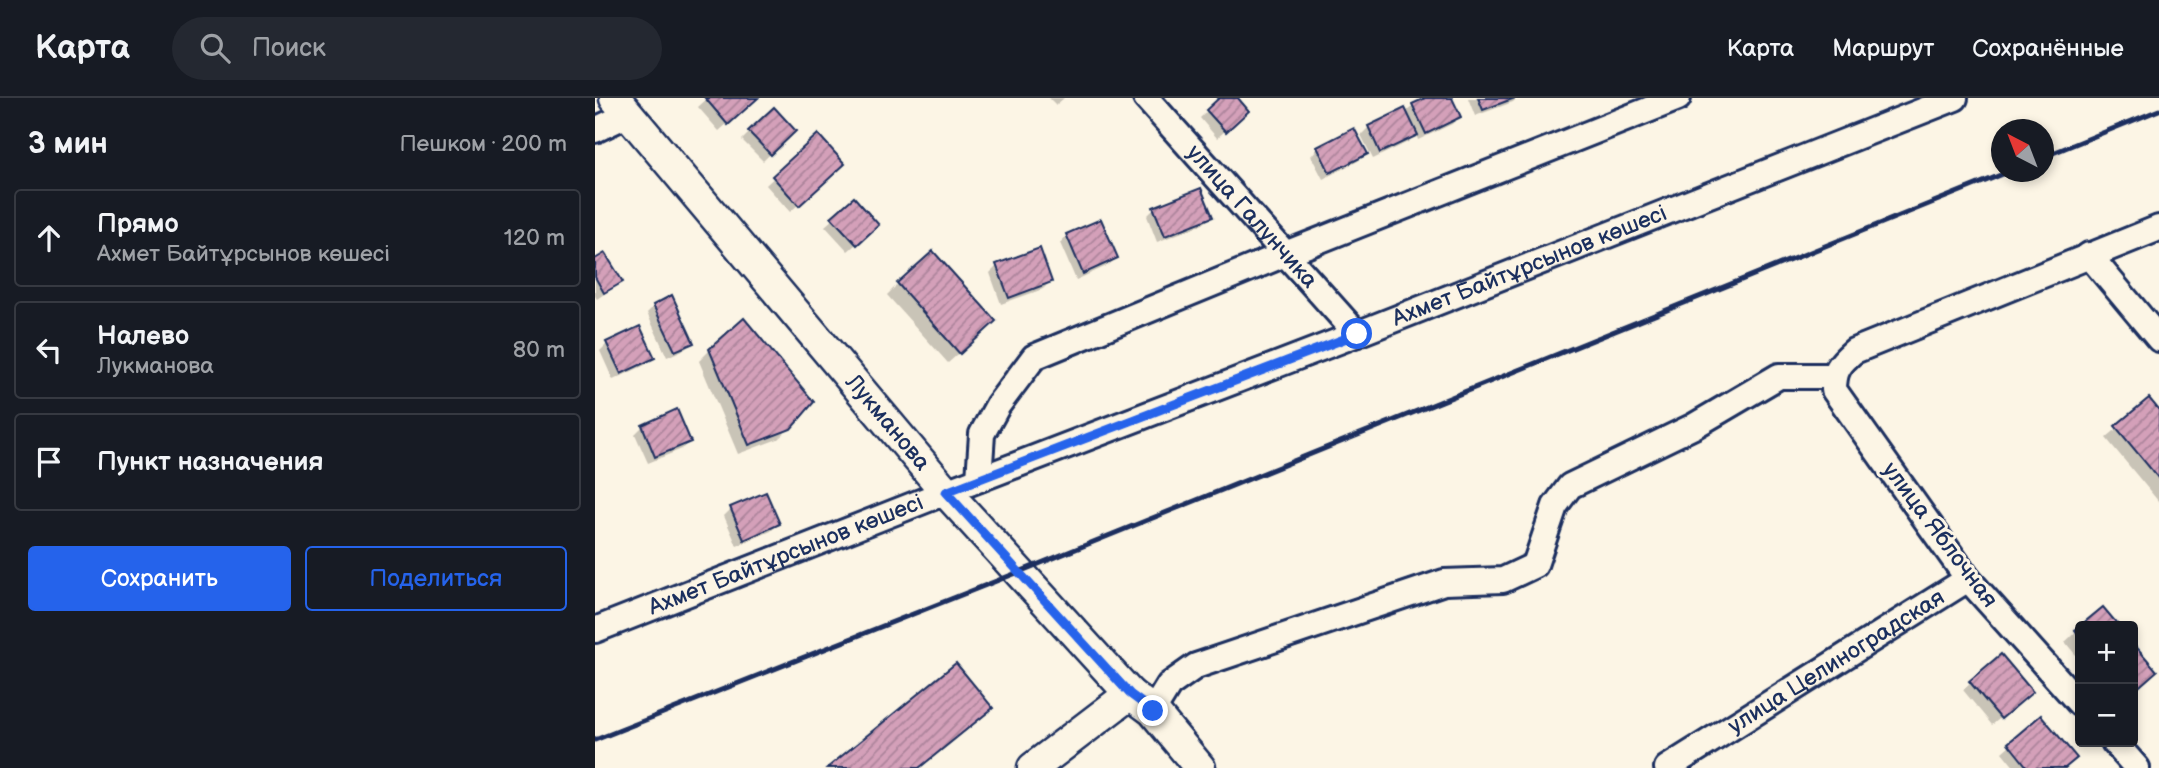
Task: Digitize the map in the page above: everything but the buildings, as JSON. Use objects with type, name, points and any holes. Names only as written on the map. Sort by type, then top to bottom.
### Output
[{"type":"street","name":"улица Галунчика","points":[[1146,98],[1357,334]]},
{"type":"street","points":[[979,479],[982,434],[998,405],[1034,357],[1678,98]]},
{"type":"street","name":"Ахмет Байтұрсынов көшесі","points":[[595,630],[1955,98]]},
{"type":"street","points":[[595,130],[622,106]]},
{"type":"street","name":"Лукманова","points":[[622,106],[946,492],[1199,768]]},
{"type":"street","points":[[1033,768],[1142,703],[1196,666],[1444,582],[1503,580],[1535,565],[1555,506],[1570,486],[1694,426],[1779,376],[1834,383],[1841,362],[1854,351],[2159,228]]},
{"type":"street","points":[[2089,255],[2159,339]]},
{"type":"street","name":"улица Яблочная","points":[[1834,383],[1968,579],[2075,699]]},
{"type":"street","name":"улица Целиноградская","points":[[1667,768],[1968,579]]},
{"type":"street","points":[[2118,747],[2137,768]]},
{"type":"railway","points":[[2054,153],[2159,110]]},
{"type":"railway","points":[[595,740],[1019,572],[1991,179]]},
{"type":"route","points":[[1153,711],[1130,694],[946,492],[1357,334]]}]
